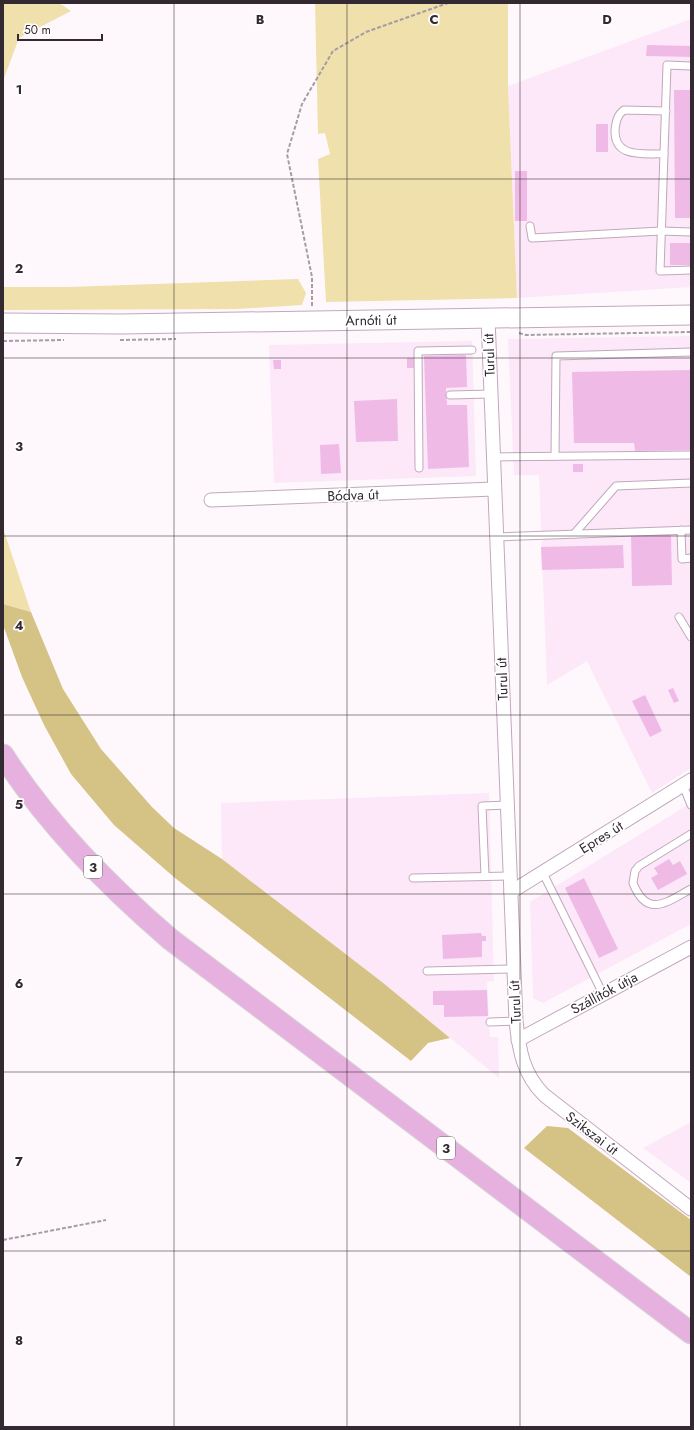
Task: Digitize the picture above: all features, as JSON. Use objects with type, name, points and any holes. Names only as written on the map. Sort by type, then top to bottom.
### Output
[{"type":"main road","name":"Arnóti út","points":[[50,323],[313,321],[691,315]]},
{"type":"main road","points":[[3,323],[50,323]]},
{"type":"main road","points":[[3,326],[50,323]]},
{"type":"main road","name":"3","points":[[3,755],[38,803],[78,851],[117,892],[164,934],[691,1333]]},
{"type":"street","name":"Turul út","points":[[488,318],[516,1021],[518,1040]]},
{"type":"street","name":"Bódva út","points":[[211,500],[494,489]]},
{"type":"street","name":"Epres út","points":[[511,892],[687,783]]},
{"type":"street","name":"Szállítók útja","points":[[518,1040],[691,947]]},
{"type":"street","name":"Szikszai út","points":[[518,1040],[527,1072],[544,1095],[691,1208]]},
{"type":"lane","points":[[691,66],[667,65],[660,271],[691,270]]},
{"type":"lane","points":[[664,154],[624,151],[618,146],[615,130],[617,119],[624,110],[666,111]]},
{"type":"lane","points":[[530,226],[532,238],[691,232]]},
{"type":"lane","points":[[418,468],[418,352],[472,350]]},
{"type":"lane","points":[[555,456],[556,356],[691,352]]},
{"type":"lane","points":[[450,395],[490,394]]},
{"type":"lane","points":[[493,457],[691,454]]},
{"type":"lane","points":[[574,534],[616,486],[691,483]]},
{"type":"lane","points":[[681,530],[682,559],[691,558]]},
{"type":"lane","points":[[497,537],[691,530]]},
{"type":"lane","points":[[679,617],[691,637]]},
{"type":"lane","points":[[687,783],[691,805]]},
{"type":"lane","points":[[485,876],[482,806],[508,805]]},
{"type":"lane","points":[[691,834],[639,866],[635,872],[633,884],[640,896],[648,904],[653,905],[665,904],[691,889]]},
{"type":"lane","points":[[543,873],[603,994]]},
{"type":"lane","points":[[413,878],[510,876]]},
{"type":"lane","points":[[427,970],[514,969]]},
{"type":"lane","points":[[490,1022],[516,1021]]},
{"type":"path","points":[[313,321],[312,277],[288,154],[302,104],[332,51],[366,32],[448,3]]},
{"type":"path","points":[[3,1240],[106,1220]]},
{"type":"shaded area","points":[[3,3],[59,3],[71,11],[19,38],[3,81]]},
{"type":"shaded area","points":[[315,3],[508,3],[508,86],[517,298],[326,302],[318,159],[330,154],[325,133],[318,134]]},
{"type":"shaded area","points":[[691,19],[691,287],[517,298],[508,86]]},
{"type":"shaded area","points":[[298,279],[306,293],[302,305],[237,309],[3,310],[3,287],[68,287]]},
{"type":"shaded area","points":[[691,336],[691,768],[652,793],[587,661],[547,685],[539,475],[514,475],[508,339]]},
{"type":"shaded area","points":[[472,341],[476,476],[274,483],[269,345]]},
{"type":"shaded area","points":[[3,528],[31,612],[3,604]]},
{"type":"shaded area","points":[[3,604],[31,612],[63,689],[101,749],[152,807],[174,828],[222,859],[382,982],[450,1038],[428,1043],[411,1061],[175,878],[114,825],[71,774],[44,725],[22,677],[3,625]]},
{"type":"shaded area","points":[[489,793],[494,981],[487,982],[490,1037],[498,1037],[499,1078],[382,982],[222,859],[221,803]]},
{"type":"shaded area","points":[[691,803],[691,924],[543,1003],[533,998],[530,902]]},
{"type":"shaded area","points":[[691,1122],[691,1183],[643,1148]]},
{"type":"shaded area","points":[[547,1126],[568,1128],[691,1220],[691,1277],[524,1148]]},
{"type":"building","points":[[647,45],[691,46],[691,57],[646,56]]},
{"type":"building","points":[[674,90],[691,90],[691,218],[675,218]]},
{"type":"building","points":[[596,124],[608,124],[608,152],[596,152]]},
{"type":"building","points":[[515,171],[527,171],[527,221],[515,221]]},
{"type":"building","points":[[670,243],[691,243],[691,265],[670,265]]},
{"type":"building","points":[[466,355],[467,387],[446,388],[447,405],[467,405],[469,467],[428,469],[424,356]]},
{"type":"building","points":[[407,358],[414,358],[414,368],[407,368]]},
{"type":"building","points":[[273,360],[281,360],[281,369],[274,369]]},
{"type":"building","points":[[691,370],[691,450],[635,451],[634,443],[574,443],[572,372]]},
{"type":"building","points":[[397,399],[398,441],[356,442],[354,401]]},
{"type":"building","points":[[339,444],[341,473],[321,474],[320,445]]},
{"type":"building","points":[[573,464],[583,464],[583,472],[573,472]]},
{"type":"building","points":[[671,534],[672,585],[632,586],[631,535]]},
{"type":"building","points":[[623,545],[624,568],[542,570],[541,547]]},
{"type":"building","points":[[673,688],[679,701],[674,703],[668,690]]},
{"type":"building","points":[[645,695],[662,731],[650,737],[632,701]]},
{"type":"building","points":[[669,859],[673,865],[680,861],[687,874],[658,890],[651,878],[658,874],[654,868]]},
{"type":"building","points":[[584,878],[618,949],[599,958],[565,888]]},
{"type":"building","points":[[481,933],[482,936],[486,936],[486,941],[482,941],[482,957],[443,959],[442,935]]},
{"type":"building","points":[[487,990],[488,1016],[444,1017],[444,1005],[433,1005],[433,991]]}]
